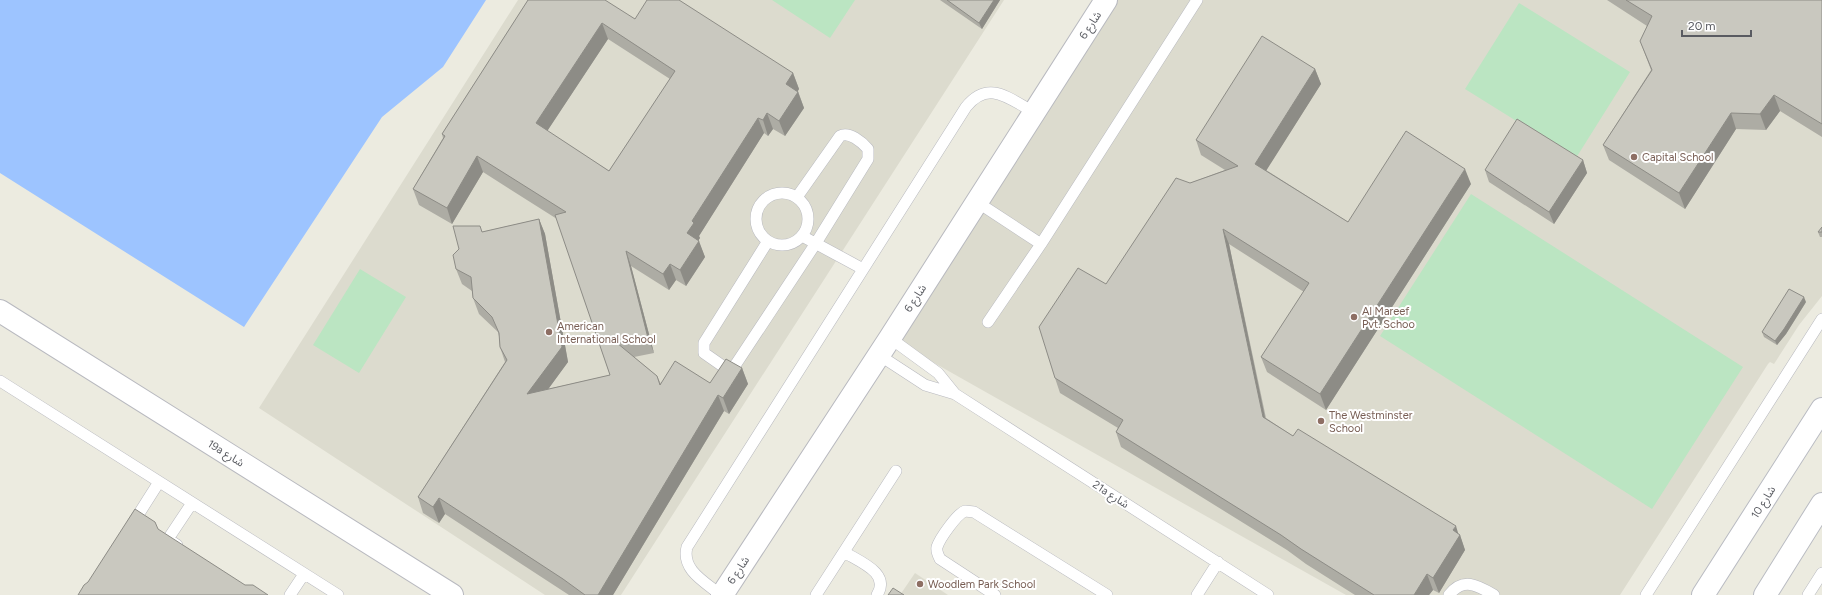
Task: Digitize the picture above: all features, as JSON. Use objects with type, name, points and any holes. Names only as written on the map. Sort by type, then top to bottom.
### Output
[{"type":"street","name":"شارع 6","points":[[722,595],[977,202],[1101,2]]},
{"type":"street","name":"19a شارع","points":[[0,311],[452,595]]},
{"type":"street","name":"شارع 10","points":[[1703,595],[1822,409]]},
{"type":"street","points":[[1765,595],[1822,504]]},
{"type":"lane","points":[[988,322],[1041,244],[1197,0]]},
{"type":"lane","points":[[722,595],[694,573],[687,564],[685,556],[687,547],[966,107],[973,98],[980,94],[996,93],[1034,112]]},
{"type":"lane","points":[[768,241],[704,343],[704,353],[724,367],[731,368],[736,364],[816,243],[868,158],[868,149],[847,134],[840,136],[797,197]]},
{"type":"lane","points":[[777,193],[787,193],[797,197],[807,211],[808,219],[802,236],[795,242],[777,244],[768,241],[761,234],[756,225],[756,214],[760,205],[767,197],[777,193]]},
{"type":"lane","points":[[977,202],[1041,244]]},
{"type":"lane","points":[[802,236],[863,269]]},
{"type":"lane","points":[[1646,595],[1822,319]]},
{"type":"lane","name":"21a شارع","points":[[884,346],[925,385],[955,394],[1268,595]]},
{"type":"lane","name":"21a شارع","points":[[884,346],[938,373],[955,394]]},
{"type":"lane","points":[[0,381],[338,595]]},
{"type":"lane","points":[[816,595],[896,471]]},
{"type":"lane","points":[[126,535],[159,482]]},
{"type":"lane","points":[[188,552],[168,539],[192,503]]},
{"type":"lane","points":[[995,595],[940,559],[937,554],[939,542],[958,515],[965,510],[974,512],[1107,595]]},
{"type":"lane","points":[[844,552],[876,572],[880,577],[881,589],[877,595]]},
{"type":"lane","points":[[1197,595],[1218,562]]},
{"type":"lane","points":[[1808,595],[1822,573]]},
{"type":"lane","points":[[290,595],[304,574]]},
{"type":"lane","points":[[1449,595],[1458,586],[1464,584],[1477,586],[1494,595]]},
{"type":"shaded area","name":"American International School","points":[[518,0],[1004,0],[621,595],[545,595],[259,408]]},
{"type":"shaded area","name":"Al Mareef Pvt. Schoo","points":[[1106,0],[1822,0],[1822,296],[1799,325],[1774,364],[1770,362],[1768,364],[1620,595],[1346,595],[890,338]]},
{"type":"shaded area","name":"Woodlem Park School","points":[[915,573],[948,595],[900,595]]},
{"type":"green space","points":[[772,0],[855,0],[830,38]]},
{"type":"green space","points":[[1519,3],[1630,72],[1576,158],[1465,89]]},
{"type":"green space","points":[[1471,194],[1743,367],[1652,509],[1380,336]]},
{"type":"green space","points":[[360,269],[406,297],[359,373],[313,345]]},
{"type":"water","points":[[0,0],[486,0],[443,67],[382,117],[244,327],[0,173]]},
{"type":"building","points":[[528,0],[605,0],[635,19],[647,0],[679,0],[793,73],[786,84],[798,92],[779,121],[767,113],[763,120],[758,118],[692,221],[694,223],[687,233],[699,241],[680,270],[670,264],[663,274],[626,251],[648,338],[617,343],[657,376],[660,385],[675,361],[710,383],[726,359],[742,368],[723,398],[718,395],[598,595],[585,595],[439,498],[433,507],[418,497],[507,360],[500,347],[499,333],[492,317],[473,298],[471,277],[456,269],[453,255],[459,249],[453,226],[480,226],[482,232],[539,219],[562,347],[527,394],[610,375],[555,215],[566,212],[477,156],[447,208],[413,189],[445,136],[442,134]],"holes":[[[602,23],[675,71],[609,171],[536,123]]]},
{"type":"building","points":[[947,0],[994,0],[979,23]]},
{"type":"building","points":[[1626,0],[1822,0],[1822,124],[1774,95],[1760,114],[1731,113],[1679,193],[1603,145],[1652,70],[1640,41],[1652,16]]},
{"type":"building","points":[[1262,36],[1315,69],[1255,164],[1348,222],[1406,131],[1465,169],[1320,394],[1261,357],[1309,283],[1223,229],[1263,417],[1293,436],[1298,429],[1456,526],[1453,530],[1460,535],[1433,578],[1427,574],[1414,595],[1374,595],[1116,432],[1123,420],[1055,378],[1039,327],[1078,268],[1106,284],[1176,178],[1190,183],[1238,166],[1196,140]]},
{"type":"building","points":[[1517,119],[1583,160],[1549,212],[1485,170]]},
{"type":"building","points":[[1789,289],[1804,297],[1775,341],[1762,332]]},
{"type":"building","points":[[135,509],[155,522],[158,529],[245,585],[253,585],[268,595],[78,595]]},
{"type":"building","points":[[893,588],[904,595],[888,595]]},
{"type":"place","name":"Capital School","points":[[1634,157]]},
{"type":"place","name":"Al Mareef Pvt. Schoo","points":[[1354,317]]},
{"type":"place","name":"American International School","points":[[549,332]]},
{"type":"place","name":"The Westminster School","points":[[1321,421]]},
{"type":"place","name":"Woodlem Park School","points":[[920,584]]}]
